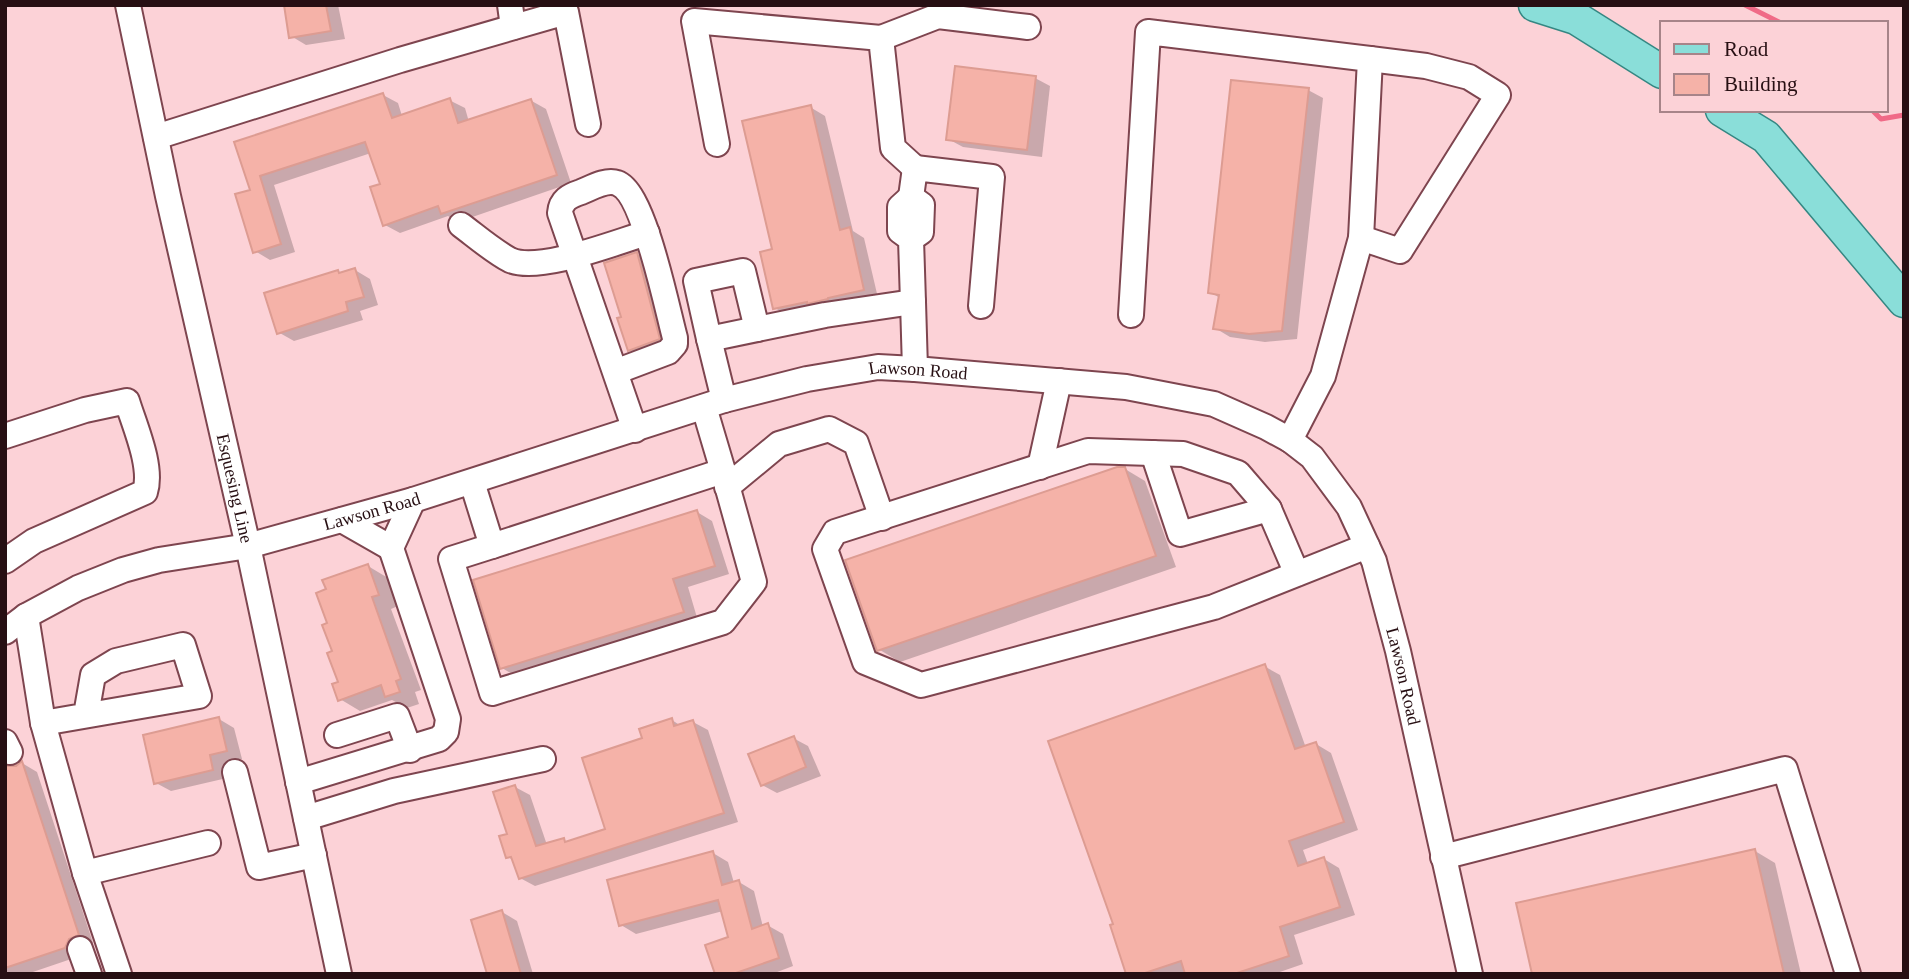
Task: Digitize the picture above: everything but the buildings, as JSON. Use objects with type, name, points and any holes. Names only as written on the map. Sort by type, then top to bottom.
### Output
[{"type":"main road","points":[[1535,5],[1576,18],[1660,71]]},
{"type":"main road","points":[[1726,112],[1766,138],[1904,301]]},
{"type":"street","name":"Esquesing Line","points":[[128,5],[248,546],[339,974]]},
{"type":"street","points":[[156,136],[511,16],[565,9],[588,124]]},
{"type":"street","points":[[716,144],[694,21],[881,38],[939,16],[1028,27]]},
{"type":"street","points":[[1130,315],[1148,32],[1426,66],[1469,77],[1498,95],[1400,251],[1361,239]]},
{"type":"street","points":[[881,38],[893,148],[915,168],[992,177],[981,306]]},
{"type":"street","points":[[1290,440],[1323,376],[1361,239],[1370,59]]},
{"type":"street","points":[[915,168],[911,197],[922,205],[921,232],[911,239],[915,369]]},
{"type":"street","points":[[615,372],[668,352],[675,344],[647,233],[629,191],[615,182],[608,182],[571,195],[560,207],[560,213],[635,430]]},
{"type":"street","points":[[461,225],[512,260],[528,264],[548,262],[647,233]]},
{"type":"street","points":[[757,329],[743,271],[696,281],[709,339],[714,404],[725,479],[754,582],[723,622],[492,693],[451,559],[725,479],[779,444],[829,429],[856,443],[883,518]]},
{"type":"street","points":[[709,339],[825,315],[913,302]]},
{"type":"street","name":"Lawson Road","points":[[5,632],[78,588],[123,570],[159,560],[248,546],[342,520],[472,482],[714,404],[807,379],[878,368],[915,369],[1126,387],[1214,404],[1266,427],[1290,440],[1312,457],[1349,507],[1367,545],[1374,561],[1398,651],[1470,974]]},
{"type":"street","points":[[1040,467],[1059,381]]},
{"type":"street","points":[[5,436],[85,410],[127,401],[148,482],[145,492],[33,541],[5,561]]},
{"type":"street","points":[[1297,574],[1269,509],[1238,473],[1183,454],[1088,451],[835,532],[825,549],[864,662],[921,685],[1214,607],[1297,574],[1367,545]]},
{"type":"street","points":[[1153,453],[1180,534],[1269,509]]},
{"type":"street","points":[[472,482],[492,546]]},
{"type":"street","points":[[391,548],[413,500]]},
{"type":"street","points":[[298,782],[410,750],[439,739],[446,732],[448,719],[391,548],[342,520]]},
{"type":"street","points":[[26,617],[43,723],[85,873],[119,974]]},
{"type":"street","points":[[43,723],[86,715]]},
{"type":"street","points":[[337,735],[397,716],[410,750]]},
{"type":"street","points":[[306,818],[394,791],[543,759]]},
{"type":"street","points":[[1443,857],[1785,769],[1848,974]]},
{"type":"street","points":[[235,772],[259,867],[314,855]]},
{"type":"street","points":[[85,873],[208,843]]},
{"type":"street","points":[[80,949],[89,974]]},
{"type":"waterway","points":[[1745,5],[1777,21]]},
{"type":"waterway","points":[[1874,112],[1881,119],[1904,115]]}]
